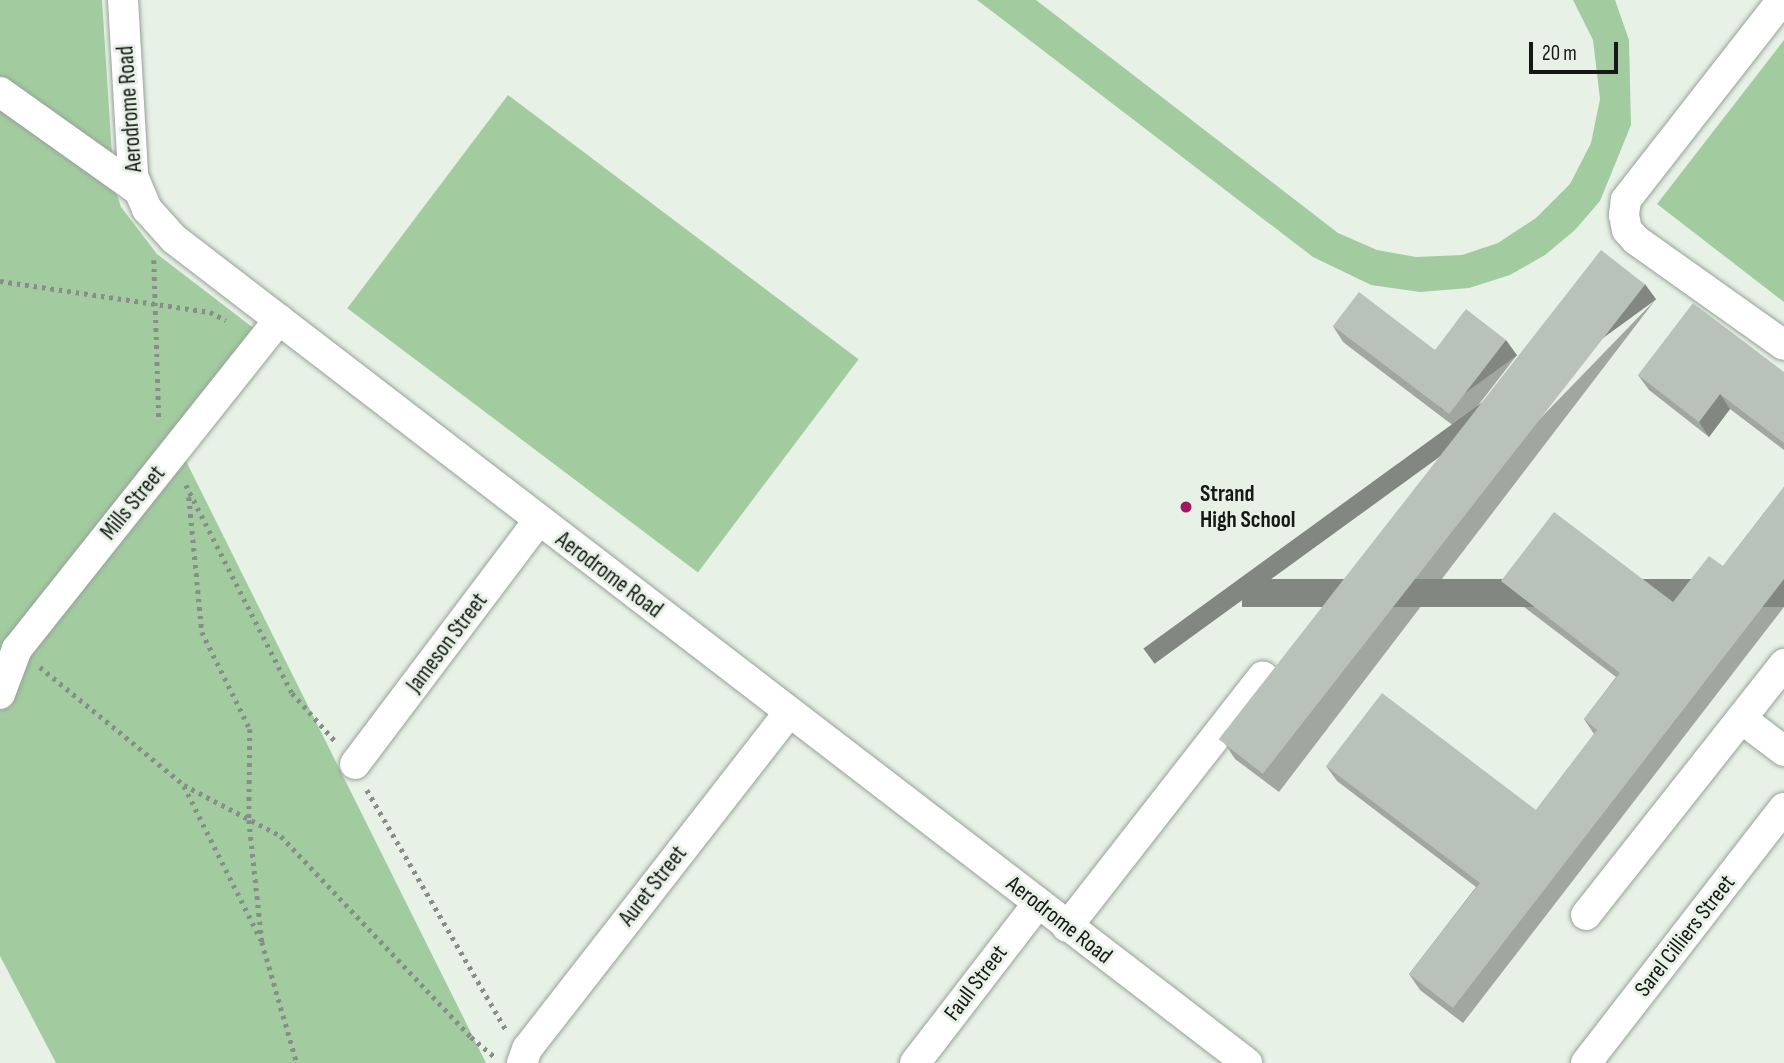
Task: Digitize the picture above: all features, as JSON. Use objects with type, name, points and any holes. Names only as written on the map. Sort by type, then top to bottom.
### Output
[{"type":"street","name":"Aerodrome Road","points":[[123,0],[130,155],[138,190],[156,222],[272,329],[538,521],[1247,1063]]},
{"type":"street","points":[[1782,0],[1626,200],[1624,215],[1627,230],[1636,240],[1784,345]]},
{"type":"street","points":[[0,92],[138,190]]},
{"type":"street","name":"Mills Street","points":[[0,694],[9,642],[173,454],[272,329]]},
{"type":"street","name":"Jameson Street","points":[[355,764],[538,521]]},
{"type":"street","points":[[1586,915],[1784,664]]},
{"type":"street","points":[[1067,927],[1263,676]]},
{"type":"street","name":"Auret Street","points":[[528,1052],[789,712]]},
{"type":"street","points":[[1742,719],[1784,751]]},
{"type":"street","name":"Sarel Cilliers Street","points":[[1586,1063],[1784,808]]},
{"type":"street","name":"Faull Street","points":[[915,1063],[1038,903]]},
{"type":"path","points":[[156,222],[155,304],[159,423],[189,492],[292,693],[355,764],[381,819],[506,1030],[528,1052]]},
{"type":"path","points":[[0,281],[210,312],[272,329]]},
{"type":"path","points":[[189,492],[202,632],[250,729],[249,820],[262,942],[297,1063]]},
{"type":"path","points":[[9,642],[184,785],[281,836],[471,1037],[503,1063]]},
{"type":"path","points":[[184,785],[262,942]]},
{"type":"green space","points":[[0,0],[102,0],[114,186],[121,207],[157,254],[265,337],[180,449],[486,1063],[56,1063],[0,956]]},
{"type":"green space","points":[[977,0],[1036,0],[1338,233],[1377,250],[1416,257],[1462,255],[1498,243],[1536,218],[1570,184],[1591,143],[1600,99],[1593,40],[1573,0],[1615,0],[1629,40],[1631,125],[1600,201],[1575,230],[1545,255],[1510,275],[1469,288],[1420,292],[1371,285],[1313,257]]},
{"type":"green space","points":[[1784,40],[1784,302],[1657,204]]},
{"type":"green space","points":[[508,95],[859,359],[698,572],[347,308]]},
{"type":"building","points":[[1601,250],[1645,284],[1263,774],[1219,739]]},
{"type":"building","points":[[1359,292],[1435,350],[1466,309],[1506,340],[1449,414],[1333,326]]},
{"type":"building","points":[[1693,303],[1784,372],[1784,443],[1720,394],[1699,422],[1638,375]]},
{"type":"building","points":[[1784,487],[1784,579],[1453,1008],[1409,974],[1480,883],[1326,766],[1382,693],[1536,810],[1597,730],[1584,719],[1620,673],[1501,581],[1554,512],[1673,602],[1709,556],[1723,566]]},
{"type":"place","name":"Strand High School","points":[[1186,507]]}]
